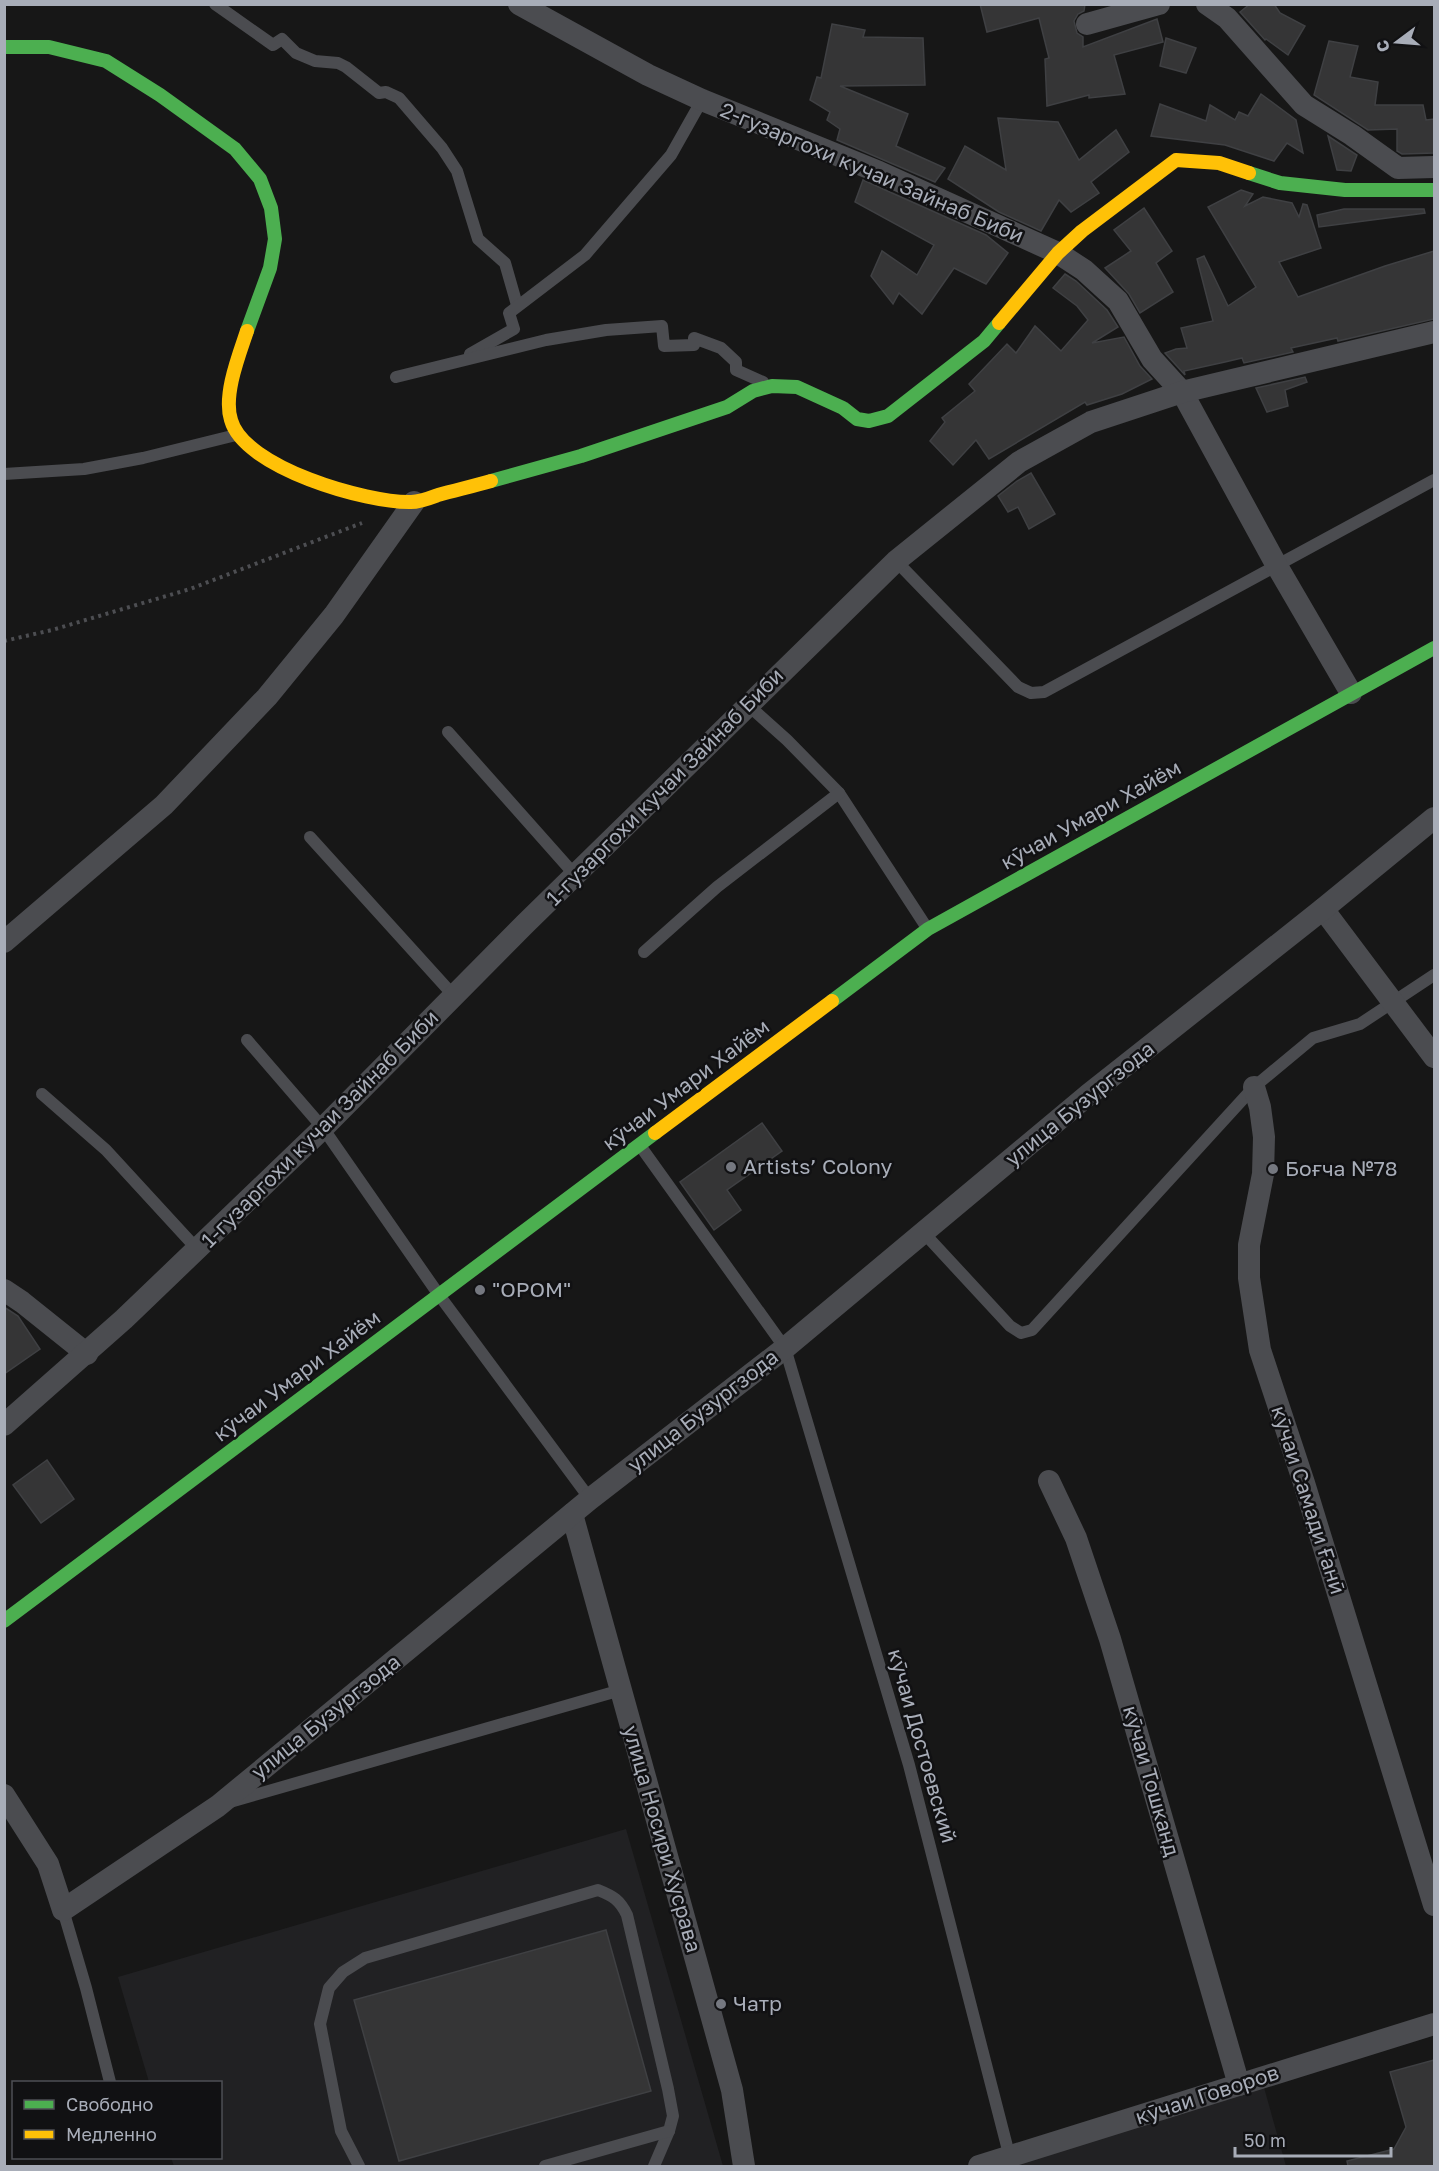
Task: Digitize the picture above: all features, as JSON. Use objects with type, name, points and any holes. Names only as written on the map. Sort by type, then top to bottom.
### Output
[{"type":"street","name":"2-гузаргохи кучаи Зайнаб Биби","points":[[519,4],[648,75],[702,100],[879,172],[1058,253],[1084,270],[1118,301],[1152,359],[1182,392],[1277,566],[1350,693]]},
{"type":"street","points":[[1087,24],[1159,4]]},
{"type":"street","points":[[1207,4],[1227,18],[1304,105],[1352,135],[1398,168],[1434,167]]},
{"type":"street","points":[[4,47],[49,47],[106,61],[160,95],[235,149],[260,179],[271,208],[274,239],[270,268],[239,355],[229,396],[230,419],[237,435],[256,452],[276,463],[333,488],[378,500],[414,502],[581,456],[727,407],[753,392],[772,386],[797,387],[843,408],[857,419],[869,422],[888,416],[984,341],[1058,253],[1082,231],[1176,160],[1220,163],[1280,183],[1345,190],[1434,190]]},
{"type":"street","name":"1-гузаргохи кучаи Зайнаб Биби","points":[[4,1425],[87,1354],[323,1128],[575,875],[896,561],[1019,462],[1091,422],[1182,392],[1434,332]]},
{"type":"street","points":[[4,942],[164,805],[267,697],[334,615],[414,502]]},
{"type":"street","name":"кӯчаи Умари Хайём","points":[[4,1621],[928,929],[968,909],[1434,648]]},
{"type":"street","name":"улица Бузургзода","points":[[63,1910],[218,1806],[590,1499],[785,1348],[1088,1095],[1434,818]]},
{"type":"street","points":[[1323,909],[1434,1057]]},
{"type":"street","name":"кӯчаи Самади Ғанӣ","points":[[1254,1087],[1260,1107],[1264,1137],[1263,1174],[1249,1245],[1249,1278],[1260,1350],[1434,1905]]},
{"type":"street","points":[[4,1290],[87,1354]]},
{"type":"street","name":"кӯчаи Тошканд","points":[[1050,1481],[1076,1538],[1110,1639],[1239,2085]]},
{"type":"street","name":"улица Носири Хусрава","points":[[572,1514],[732,2090],[744,2166]]},
{"type":"street","points":[[4,1795],[48,1864],[63,1910]]},
{"type":"street","name":"кӯчаи Говоров","points":[[979,2166],[1434,2024]]},
{"type":"lane","points":[[215,4],[273,45],[282,39],[296,53],[315,61],[338,63],[379,93],[386,92],[399,98],[442,148],[457,171],[478,239],[505,263],[517,306]]},
{"type":"lane","points":[[455,363],[514,329],[509,313],[585,255],[671,155],[702,100]]},
{"type":"lane","points":[[396,377],[546,340],[606,330],[662,326],[664,346],[694,345],[694,338],[721,348],[736,362],[736,370],[772,386]]},
{"type":"lane","points":[[4,474],[84,469],[143,458],[237,435]]},
{"type":"lane","points":[[896,561],[1018,687],[1031,693],[1044,692],[1434,480]]},
{"type":"lane","points":[[748,705],[787,740],[838,793],[928,929]]},
{"type":"lane","points":[[448,732],[575,875]]},
{"type":"lane","points":[[644,952],[717,887],[838,793]]},
{"type":"lane","points":[[310,837],[454,996]]},
{"type":"lane","points":[[924,1232],[1010,1326],[1020,1334],[1032,1330],[1254,1087],[1313,1038],[1360,1024],[1434,975]]},
{"type":"lane","points":[[247,1040],[323,1128],[439,1295],[590,1499]]},
{"type":"lane","points":[[42,1094],[106,1150],[197,1250]]},
{"type":"lane","name":"кӯчаи Достоевский","points":[[640,1145],[785,1348],[909,1765],[1010,2158]]},
{"type":"lane","points":[[218,1806],[621,1690]]},
{"type":"lane","points":[[359,2166],[341,2131],[320,2024],[329,1988],[343,1972],[365,1958],[598,1890],[621,1902],[627,1915],[668,2089],[673,2116],[654,2166]]},
{"type":"lane","points":[[63,1910],[110,2081]]},
{"type":"lane","points":[[545,2166],[669,2131]]},
{"type":"path","points":[[4,641],[52,630],[190,589],[372,519]]},
{"type":"shaded area","points":[[626,1829],[723,2166],[174,2166],[171,2159],[222,2159],[222,2081],[149,2081],[118,1977]]},
{"type":"shaded area","points":[[1263,2084],[1286,2166],[990,2166]]},
{"type":"building","points":[[980,4],[1085,4],[1084,11],[1078,14],[1074,21],[1077,33],[1083,37],[1083,47],[1157,19],[1163,42],[1114,55],[1125,94],[1089,98],[1089,95],[1047,106],[1045,59],[1049,58],[1039,18],[987,32]]},
{"type":"building","points":[[1250,4],[1274,4],[1280,13],[1305,26],[1288,55],[1265,40],[1240,12]]},
{"type":"building","points":[[832,24],[865,30],[863,37],[923,38],[925,85],[840,86],[908,114],[896,146],[945,168],[935,182],[837,140],[840,129],[827,120],[830,112],[810,100],[817,77],[821,78]]},
{"type":"building","points":[[1166,38],[1196,48],[1186,73],[1160,66]]},
{"type":"building","points":[[1329,41],[1358,46],[1350,77],[1378,82],[1375,105],[1423,105],[1426,120],[1434,119],[1434,153],[1402,154],[1397,151],[1397,129],[1368,130],[1314,95]]},
{"type":"building","points":[[1261,94],[1296,120],[1303,153],[1287,143],[1274,161],[1225,145],[1151,136],[1160,104],[1206,121],[1210,105],[1235,120],[1239,112],[1248,116]]},
{"type":"building","points":[[998,118],[1058,122],[1079,160],[1116,130],[1129,152],[1091,182],[1099,193],[1071,212],[1059,200],[1041,231],[999,212],[948,179],[965,146],[1006,170]]},
{"type":"building","points":[[1328,136],[1357,155],[1351,171],[1337,170]]},
{"type":"building","points":[[863,180],[986,235],[1008,253],[986,284],[954,268],[922,314],[899,293],[893,304],[871,276],[882,251],[917,275],[934,245],[855,202]]},
{"type":"building","points":[[1241,190],[1253,194],[1245,206],[1263,197],[1292,203],[1299,217],[1303,204],[1307,205],[1321,248],[1279,262],[1298,297],[1434,251],[1434,319],[1338,341],[1337,338],[1291,348],[1293,352],[1244,363],[1242,358],[1184,371],[1185,375],[1165,353],[1187,348],[1181,328],[1213,321],[1197,259],[1204,256],[1228,306],[1256,287],[1208,207]]},
{"type":"building","points":[[1144,208],[1172,251],[1156,263],[1173,292],[1140,313],[1129,294],[1105,268],[1131,251],[1114,230]]},
{"type":"building","points":[[1344,209],[1424,209],[1425,213],[1319,227],[1317,215]]},
{"type":"building","points":[[1065,274],[1076,281],[1107,310],[1118,327],[1092,343],[1124,337],[1140,366],[1152,379],[1122,394],[1087,405],[1085,402],[989,459],[976,440],[953,465],[930,441],[945,422],[942,418],[975,391],[969,384],[1007,344],[1016,353],[1035,326],[1061,351],[1088,320],[1077,306],[1053,288]]},
{"type":"building","points":[[1305,377],[1307,382],[1285,390],[1288,406],[1267,412],[1256,388]]},
{"type":"building","points":[[1031,473],[1055,514],[1029,529],[1018,507],[1008,512],[998,496]]},
{"type":"building","name":"Artists’ Colony","points":[[762,1123],[782,1151],[727,1190],[741,1210],[714,1230],[680,1182]]},
{"type":"building","points":[[4,1307],[18,1316],[40,1349],[4,1374]]},
{"type":"building","points":[[47,1460],[74,1499],[41,1523],[13,1485]]},
{"type":"building","points":[[606,1930],[651,2091],[399,2161],[354,2000]]},
{"type":"building","points":[[1434,2060],[1434,2166],[1348,2166],[1347,2161],[1394,2149],[1406,2127],[1390,2072]]},
{"type":"traffic: fast","points":[[4,47],[49,47],[106,61],[160,95],[235,149],[260,179],[271,208],[275,239],[270,268],[247,331]]},
{"type":"traffic: fast","points":[[1249,173],[1280,183],[1345,190],[1434,190]]},
{"type":"traffic: fast","points":[[491,481],[581,456],[727,407],[753,391],[772,386],[797,387],[843,408],[857,419],[869,421],[888,416],[984,341],[999,323]]},
{"type":"traffic: fast","points":[[832,1001],[928,929],[1434,648]]},
{"type":"traffic: fast","points":[[4,1621],[655,1133]]},
{"type":"traffic: slow","points":[[999,323],[1058,253],[1082,231],[1176,160],[1219,163],[1249,173]]},
{"type":"traffic: slow","points":[[247,331],[230,387],[229,410],[231,420],[241,437],[258,453],[309,479],[338,489],[391,501],[425,500],[491,481]]},
{"type":"traffic: slow","points":[[655,1133],[832,1001]]},
{"type":"place","name":"Artists’ Colony","points":[[731,1167]]},
{"type":"place","name":"Боғча №78","points":[[1273,1169]]},
{"type":"place","name":"\"OPOM\"","points":[[480,1290]]},
{"type":"place","name":"Чатр","points":[[721,2004]]}]
